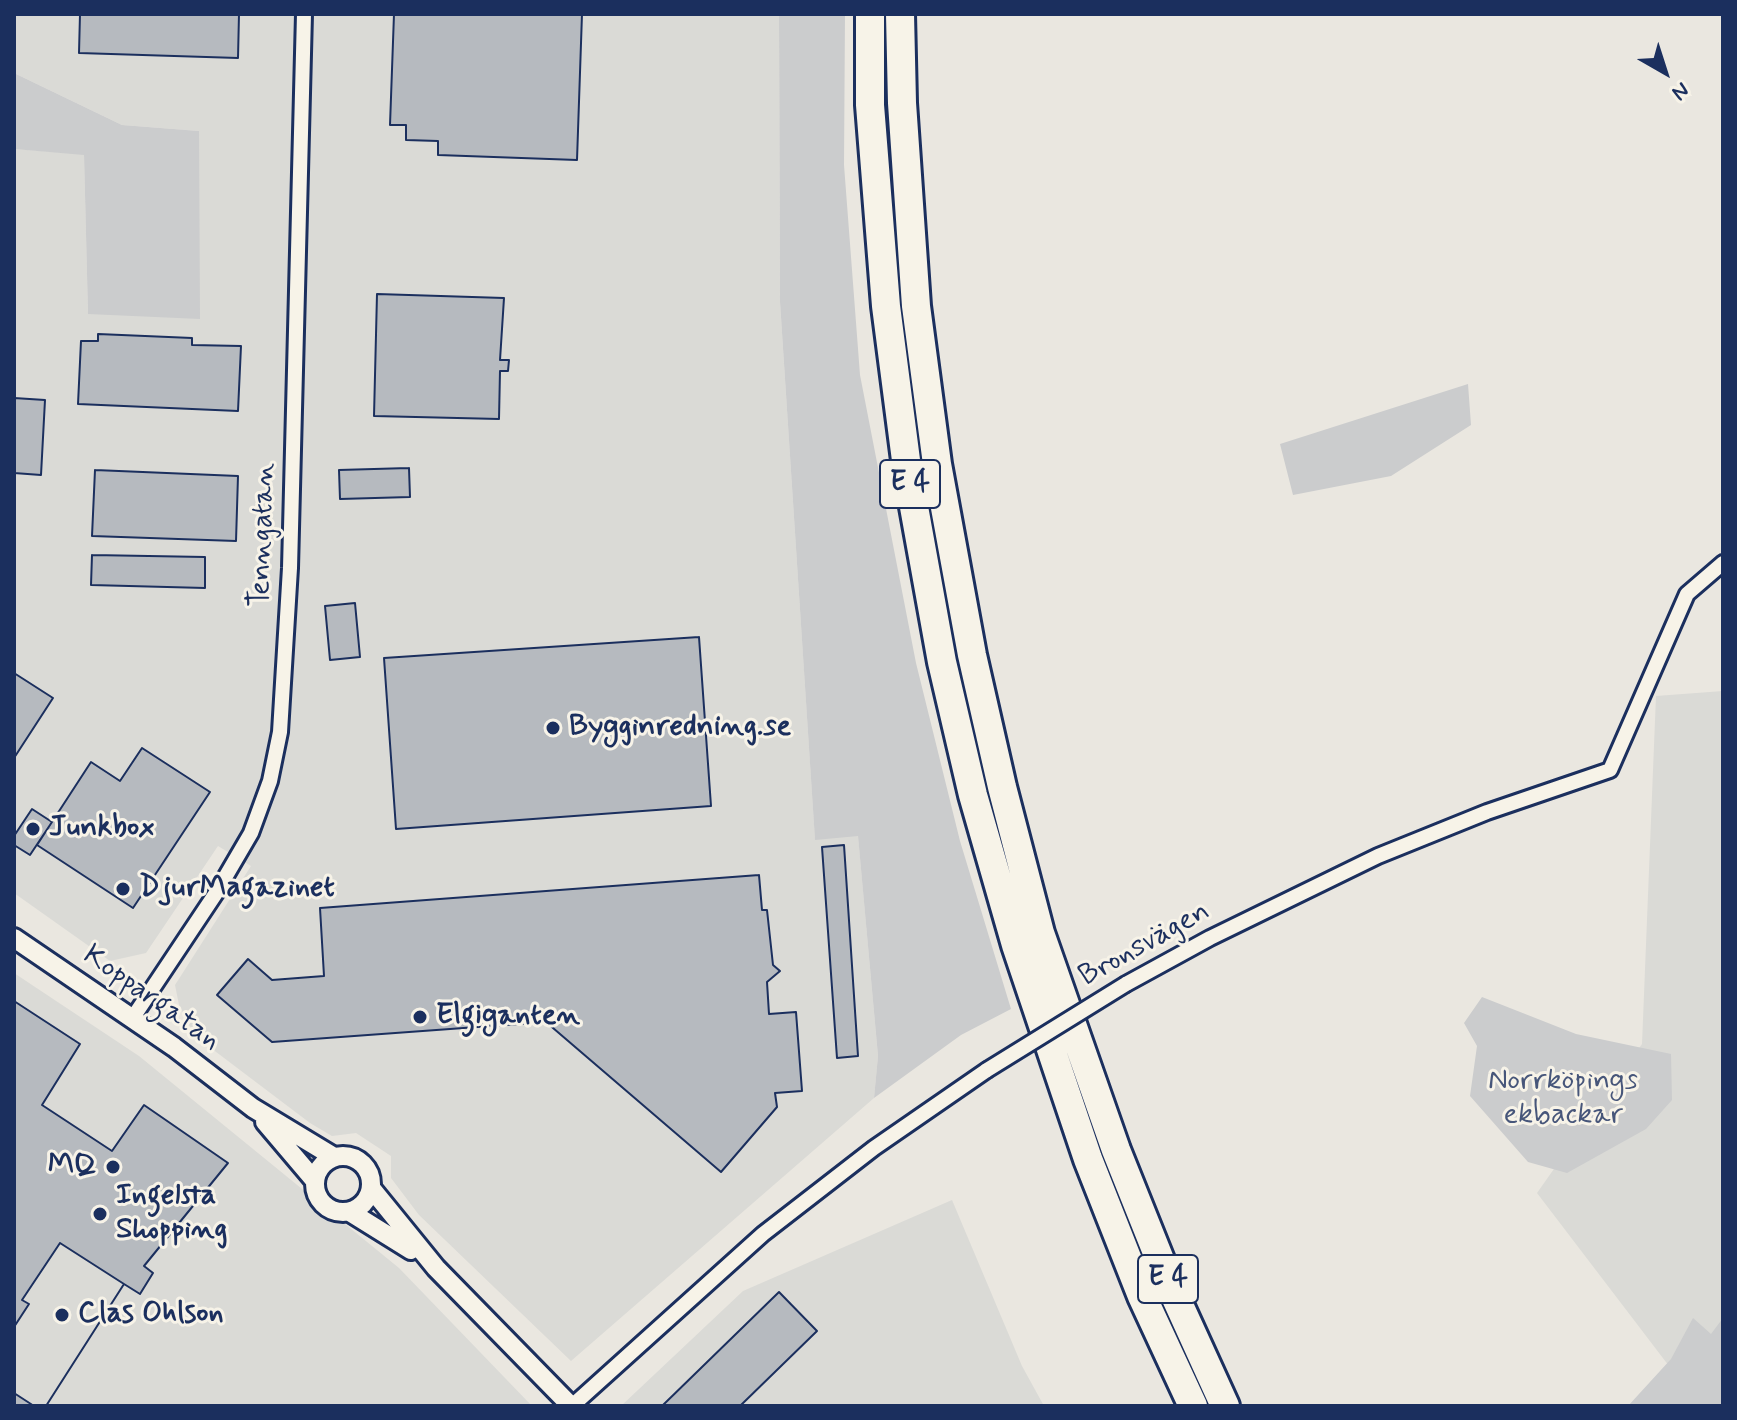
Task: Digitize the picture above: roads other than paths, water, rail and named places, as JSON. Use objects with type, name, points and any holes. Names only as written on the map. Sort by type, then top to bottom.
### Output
[{"type":"highway","name":"E 4","points":[[870,14],[870,105],[886,306],[907,468],[942,662],[973,795],[1016,945],[1083,1145],[1142,1296],[1193,1406]]},
{"type":"highway","name":"E 4","points":[[900,14],[902,103],[916,306],[937,464],[972,655],[1002,787],[1040,933],[1116,1150],[1170,1285],[1225,1406]]},
{"type":"street","name":"Tenngatan","points":[[132,1019],[216,893],[251,833],[270,781],[280,732],[290,568],[304,14]]},
{"type":"street","name":"Bronsvägen","points":[[571,1406],[763,1234],[874,1148],[987,1070],[1126,984],[1210,938],[1378,856],[1487,812],[1610,770],[1687,594],[1723,563]]},
{"type":"street","name":"Koppargatan","points":[[14,938],[253,1108],[334,1157]]},
{"type":"street","name":"Koppargatan","points":[[253,1108],[315,1181]]},
{"type":"street","points":[[436,1268],[384,1231],[350,1212],[332,1210],[324,1205],[315,1190],[321,1166],[334,1157],[349,1157],[363,1164],[371,1188],[436,1268],[571,1406]]},
{"type":"street","points":[[350,1212],[364,1203],[371,1188]]},
{"type":"place","name":"Bygginredning.se","points":[[553,728]]},
{"type":"place","name":"Junkbox","points":[[33,829]]},
{"type":"place","name":"DjurMagazinet","points":[[123,889]]},
{"type":"place","name":"Elgiganten","points":[[420,1017]]},
{"type":"place","name":"MQ","points":[[113,1167]]},
{"type":"place","name":"Ingelsta Shopping","points":[[100,1214]]},
{"type":"place","name":"Clas Ohlson","points":[[62,1315]]},
{"type":"park label","name":"Norrköpings ekbackar","points":[[1563,1099]]}]
